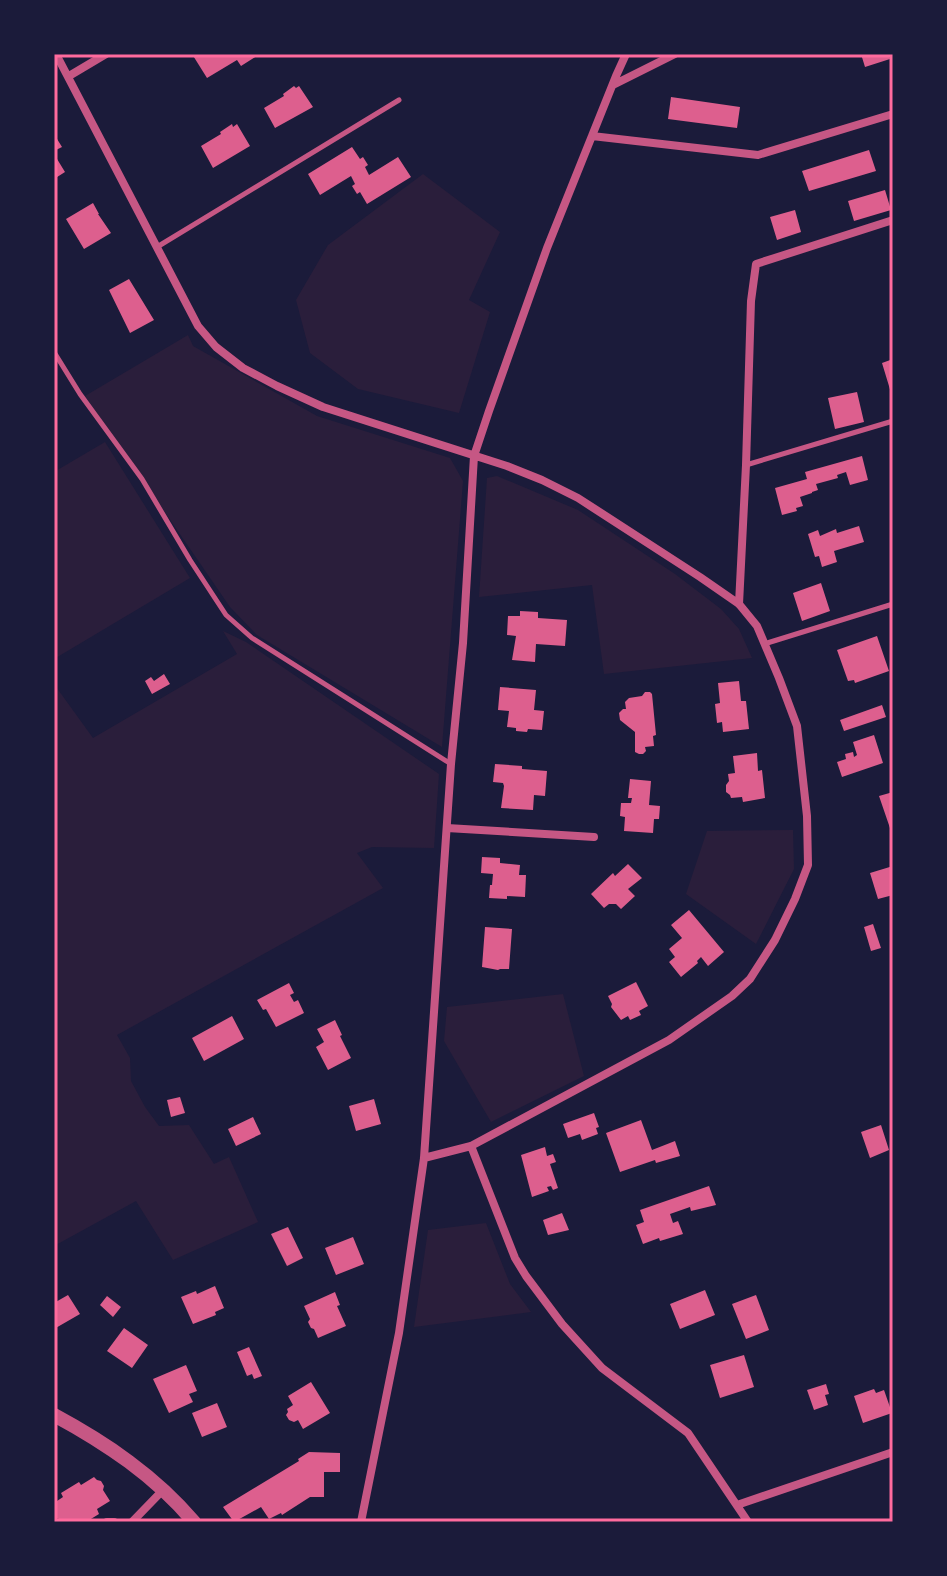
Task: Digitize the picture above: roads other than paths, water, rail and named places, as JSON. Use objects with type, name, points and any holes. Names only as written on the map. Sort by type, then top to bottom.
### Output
[{"type":"street","points":[[56,54],[198,326],[216,347],[243,368],[323,407],[542,480],[578,498],[739,604],[757,626],[797,726],[807,816],[808,865],[775,940],[750,979],[732,996],[669,1040],[471,1146],[424,1158]]},
{"type":"street","points":[[69,76],[106,54]]},
{"type":"street","points":[[361,1522],[399,1333],[424,1158],[474,456],[547,248],[626,54]]},
{"type":"street","points":[[612,85],[675,54]]},
{"type":"street","points":[[592,136],[758,155],[893,114]]},
{"type":"street","points":[[739,604],[751,301],[756,264],[893,220]]},
{"type":"street","points":[[447,828],[594,837]]},
{"type":"street","points":[[471,1146],[515,1258],[526,1276],[562,1324],[602,1368],[688,1433],[748,1522]]},
{"type":"street","points":[[54,1415],[92,1435],[128,1460],[194,1522]]},
{"type":"street","points":[[737,1505],[893,1452]]},
{"type":"street","points":[[132,1522],[163,1490]]},
{"type":"street","points":[[107,1522],[114,1522]]},
{"type":"lane","points":[[157,247],[399,100]]},
{"type":"lane","points":[[54,352],[80,394],[142,479],[226,615],[252,638],[451,764]]},
{"type":"lane","points":[[746,465],[893,421]]},
{"type":"lane","points":[[764,644],[893,604]]}]
